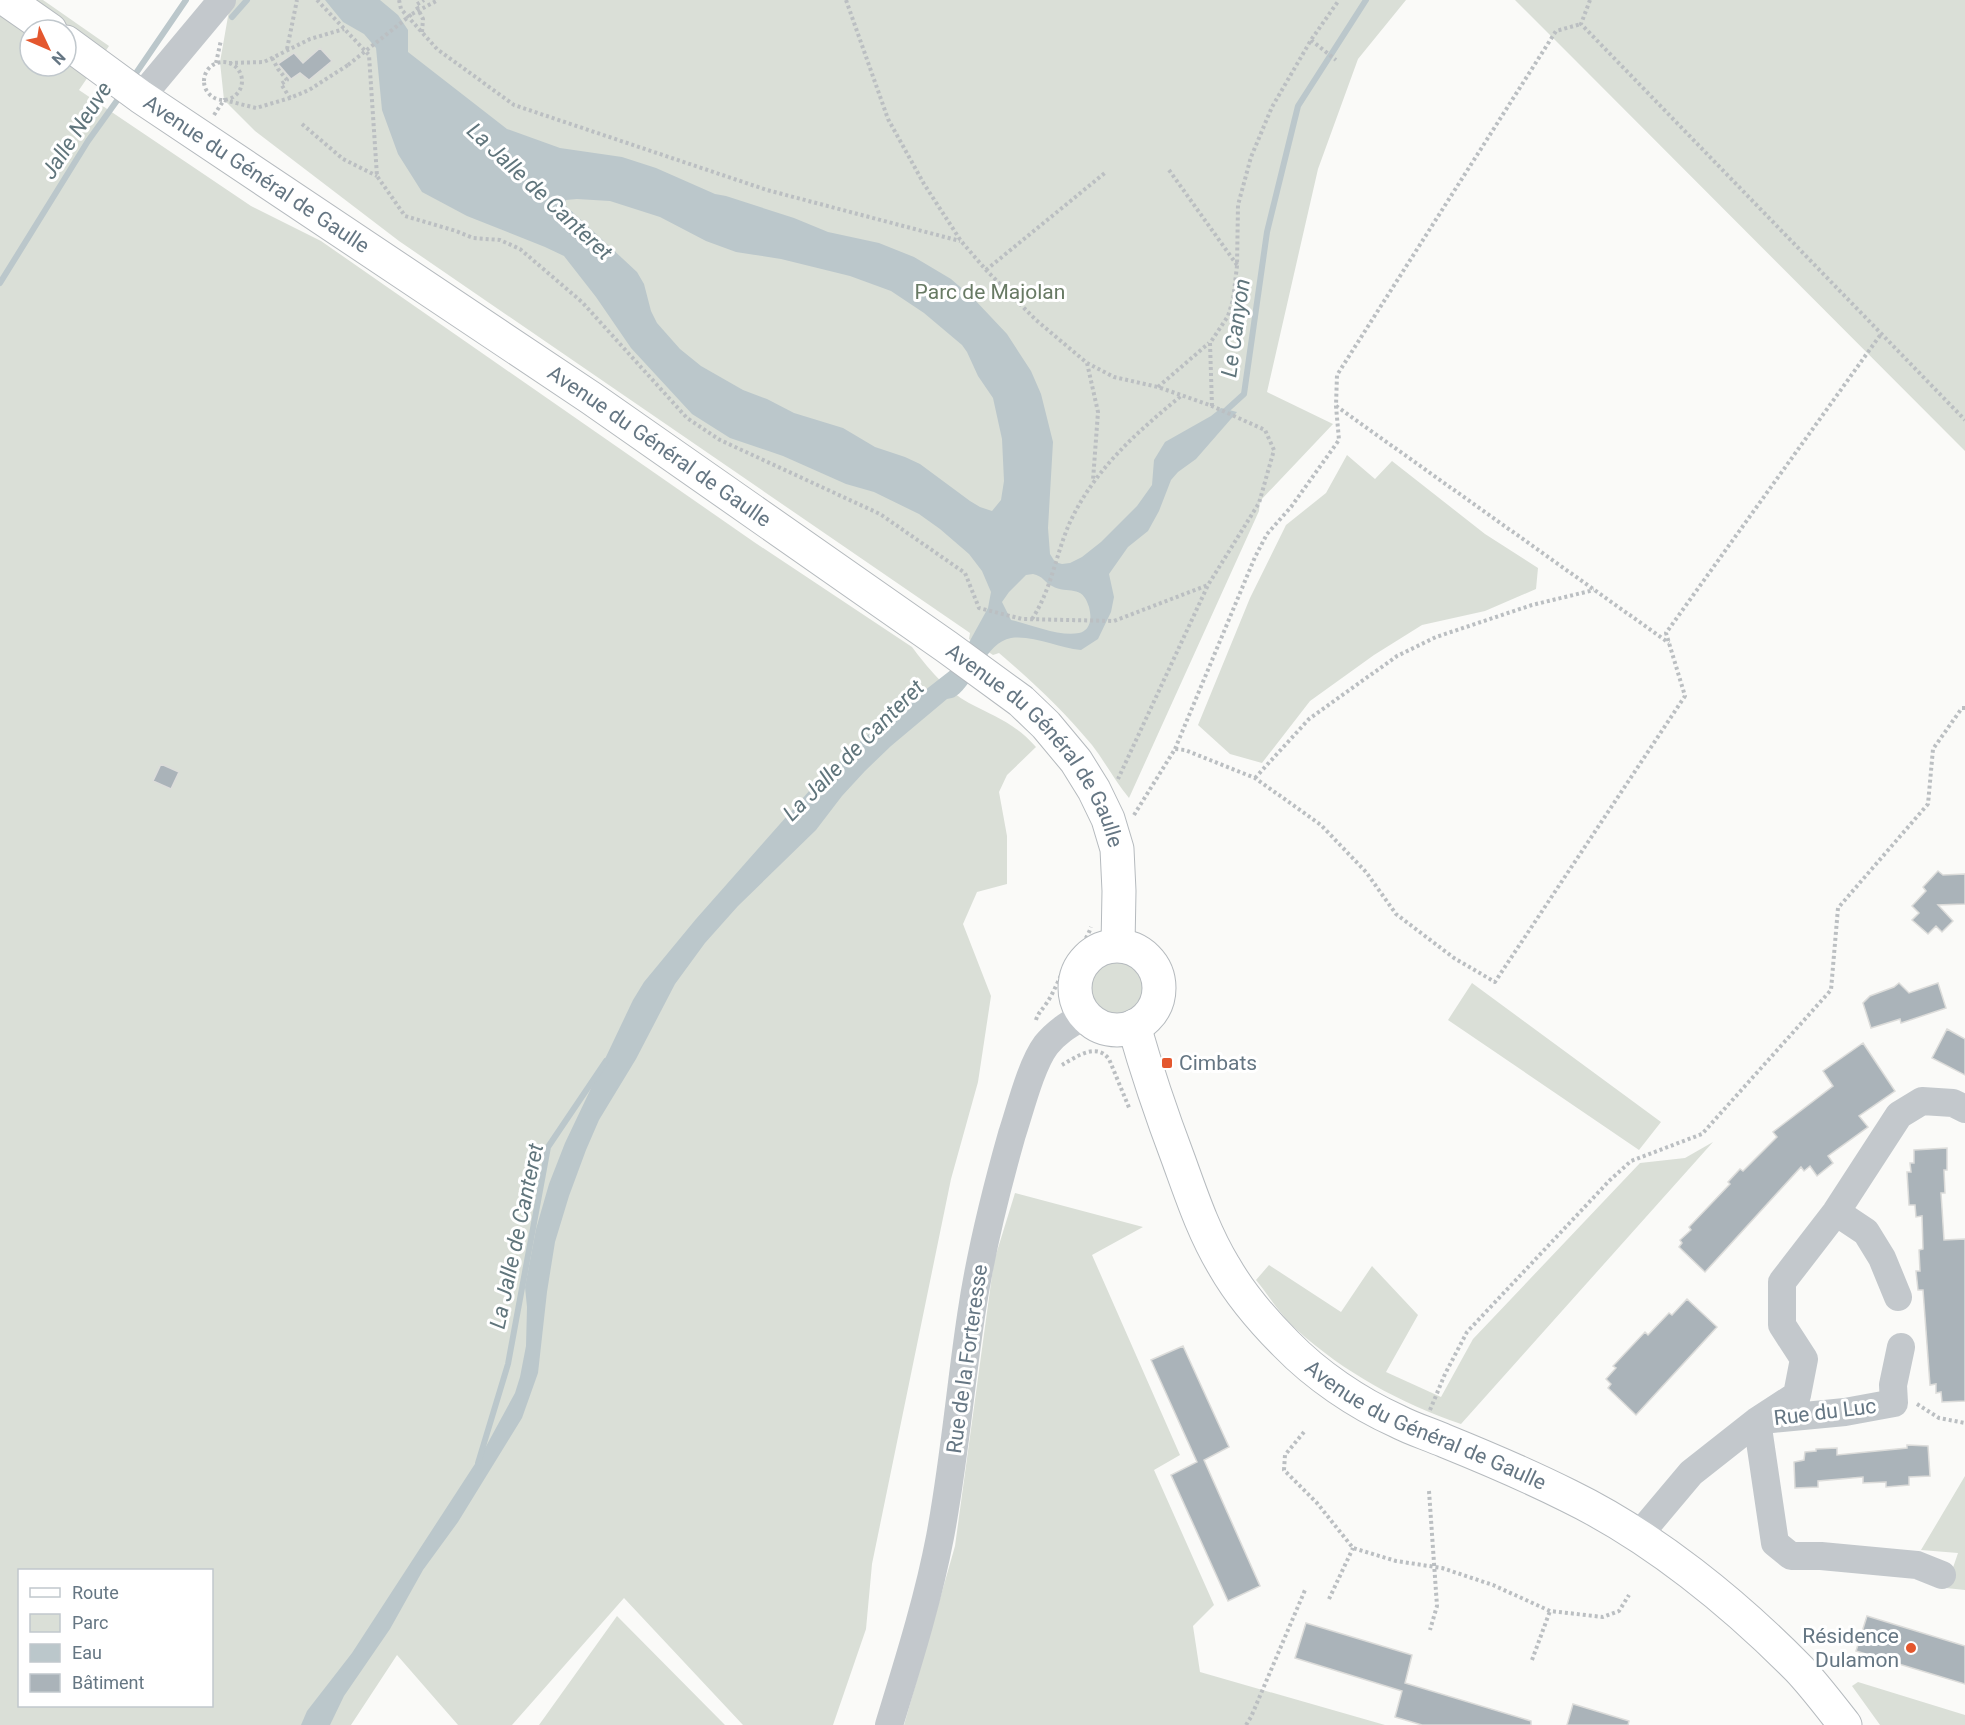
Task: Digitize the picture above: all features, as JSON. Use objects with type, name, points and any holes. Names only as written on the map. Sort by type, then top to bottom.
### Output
[{"type":"main road","points":[[7,0],[33,18]]},
{"type":"main road","name":"Avenue du Général de Gaulle","points":[[78,51],[141,97],[581,391],[995,681],[1046,724],[1076,761],[1108,819],[1117,849],[1118,945]]},
{"type":"main road","points":[[1118,945],[1132,948],[1145,955],[1154,966],[1159,979],[1160,994],[1155,1007],[1146,1019],[1121,1030],[1108,1029],[1095,1024],[1085,1016],[1078,1004],[1075,990],[1076,976],[1082,963],[1092,953],[1105,947],[1118,945]]},
{"type":"main road","name":"Avenue du Général de Gaulle","points":[[1134,1026],[1152,1087],[1190,1194],[1214,1248],[1240,1290],[1286,1345],[1317,1371],[1373,1410],[1571,1497],[1638,1536],[1704,1583],[1752,1623],[1801,1671],[1845,1725]]},
{"type":"street","points":[[141,97],[222,0]]},
{"type":"street","name":"Rue de la Forteresse","points":[[889,1725],[928,1592],[938,1547],[954,1449],[972,1305],[998,1183],[1026,1089],[1044,1047],[1063,1027],[1085,1016]]},
{"type":"street","points":[[1942,1575],[1917,1565],[1821,1556],[1791,1556],[1774,1543],[1757,1421],[1797,1395],[1804,1359],[1782,1325],[1782,1282],[1836,1212],[1899,1115],[1922,1101],[1953,1103],[1965,1109]]},
{"type":"street","points":[[1836,1212],[1866,1232],[1882,1258],[1898,1297]]},
{"type":"street","name":"Rue du Luc","points":[[1638,1536],[1691,1473],[1757,1421],[1845,1412],[1894,1403],[1893,1385],[1902,1347]]},
{"type":"path","points":[[287,49],[297,0]]},
{"type":"path","points":[[316,0],[369,55],[376,176]]},
{"type":"path","points":[[399,0],[401,9],[437,49],[514,105],[767,190],[961,241]]},
{"type":"path","points":[[422,33],[423,19],[416,5],[424,0]]},
{"type":"path","points":[[344,29],[310,39],[264,62],[220,62],[210,66],[204,77],[205,89],[214,99],[256,108],[290,98],[309,90],[348,65],[412,14],[438,0]]},
{"type":"path","points":[[846,0],[888,119],[924,184],[961,241],[986,270],[1036,320],[1087,363],[1114,377],[1158,387],[1235,416],[1265,430],[1274,450],[1259,503],[1208,585],[1116,783]]},
{"type":"path","points":[[1158,387],[1209,343],[1228,316],[1233,300],[1237,266],[1238,205],[1251,157],[1272,107],[1311,40],[1339,0]]},
{"type":"path","points":[[1581,24],[1590,0]]},
{"type":"path","points":[[1581,24],[1965,420]]},
{"type":"path","points":[[1133,817],[1175,749],[1255,557],[1267,534],[1291,507],[1339,440],[1336,406],[1337,375],[1556,31],[1581,24]]},
{"type":"path","points":[[1311,40],[1336,60]]},
{"type":"path","points":[[272,58],[286,80],[281,84],[290,98]]},
{"type":"path","points":[[224,100],[238,94],[242,82],[239,70],[229,63]]},
{"type":"path","points":[[302,124],[342,159],[376,176],[405,216],[473,238],[501,240],[520,249],[582,302],[687,418],[720,440],[879,514],[965,573],[979,608],[1022,619],[1114,621],[1208,585]]},
{"type":"path","points":[[1169,170],[1237,266]]},
{"type":"path","points":[[986,270],[1106,172]]},
{"type":"path","points":[[1175,749],[1185,750],[1256,778],[1321,825],[1366,872],[1396,914],[1454,958],[1495,982],[1685,696],[1666,633],[1881,334]]},
{"type":"path","points":[[1209,343],[1212,406]]},
{"type":"path","points":[[1087,363],[1098,412],[1093,481]]},
{"type":"path","points":[[1032,619],[1043,603],[1071,521],[1093,481],[1134,436],[1182,395]]},
{"type":"path","points":[[1336,406],[1669,644]]},
{"type":"path","points":[[1256,778],[1309,718],[1397,656],[1447,633],[1532,605],[1594,590]]},
{"type":"path","points":[[1421,1431],[1445,1374],[1467,1332],[1610,1180],[1632,1161],[1702,1134],[1831,990],[1838,908],[1928,804],[1933,749],[1962,708],[1965,708]]},
{"type":"path","points":[[1048,1002],[1066,966],[1090,930],[1093,918]]},
{"type":"path","points":[[1080,1054],[1096,1050],[1105,1053],[1114,1068]]},
{"type":"path","points":[[1893,1385],[1919,1406],[1939,1418],[1965,1423]]},
{"type":"path","points":[[1304,1432],[1285,1455],[1284,1470],[1317,1503],[1353,1548],[1396,1561],[1434,1567],[1493,1585],[1550,1611],[1604,1617],[1619,1611],[1629,1595]]},
{"type":"path","points":[[1429,1491],[1437,1606],[1430,1630]]},
{"type":"path","points":[[1329,1599],[1353,1548]]},
{"type":"path","points":[[1246,1725],[1305,1590]]},
{"type":"path","points":[[1532,1660],[1550,1611]]},
{"type":"green space","points":[[0,0],[43,0],[69,18],[18,18],[18,78],[78,78],[78,24],[109,46],[79,90],[251,206],[321,241],[754,542],[912,647],[953,692],[1012,726],[1036,747],[1007,775],[999,792],[1007,836],[1007,884],[977,892],[963,924],[991,996],[978,1082],[951,1179],[872,1564],[866,1629],[833,1725],[743,1725],[624,1598],[512,1725],[458,1725],[397,1655],[351,1725],[0,1725]]},
{"type":"green space","name":"Parc de Majolan","points":[[235,0],[1406,0],[1358,59],[1318,169],[1267,392],[1333,424],[1260,501],[1259,511],[1129,798],[1081,732],[1024,674],[999,653],[993,655],[969,639],[970,633],[399,241],[255,131],[224,100],[220,62],[230,5]]},
{"type":"green space","points":[[1515,0],[1965,0],[1965,451],[1576,61]]},
{"type":"green space","points":[[1347,455],[1375,479],[1392,461],[1485,534],[1538,568],[1536,589],[1485,611],[1422,625],[1374,655],[1310,701],[1262,763],[1230,754],[1198,725],[1250,598],[1286,525],[1326,493]]},
{"type":"green space","points":[[1111,959],[1123,959],[1138,967],[1146,982],[1146,994],[1138,1009],[1123,1017],[1111,1017],[1096,1009],[1088,994],[1088,982],[1096,967]]},
{"type":"green space","points":[[1472,983],[1661,1122],[1639,1150],[1448,1020]]},
{"type":"green space","points":[[1713,1142],[1461,1424],[1395,1396],[1334,1360],[1291,1324],[1256,1280],[1269,1265],[1341,1312],[1372,1266],[1418,1315],[1386,1372],[1441,1397],[1473,1339],[1640,1163],[1685,1158]]},
{"type":"green space","points":[[1015,1193],[1143,1227],[1092,1255],[1180,1455],[1154,1470],[1214,1605],[1193,1626],[1200,1672],[1385,1725],[904,1725],[955,1546],[994,1261]]},
{"type":"green space","points":[[1965,1476],[1965,1590],[1946,1588],[1958,1553],[1921,1550]]},
{"type":"green space","points":[[617,1616],[725,1725],[539,1725]]},
{"type":"green space","points":[[1858,1682],[1965,1715],[1965,1725],[1880,1725],[1852,1686]]},
{"type":"water","points":[[325,0],[380,0],[398,15],[408,30],[408,52],[507,129],[560,148],[622,157],[656,168],[715,194],[794,218],[828,232],[879,243],[914,257],[951,279],[974,299],[1007,334],[1031,371],[1041,394],[1053,442],[1048,528],[1050,554],[1055,562],[1070,563],[1082,557],[1101,542],[1137,506],[1152,485],[1154,460],[1165,442],[1221,408],[1237,412],[1196,459],[1171,480],[1159,511],[1148,531],[1128,547],[1109,574],[1114,597],[1111,612],[1098,639],[1081,650],[1020,638],[1002,641],[994,647],[963,690],[955,697],[947,699],[865,771],[816,830],[738,906],[705,943],[675,984],[636,1059],[599,1120],[569,1196],[555,1242],[538,1373],[522,1418],[458,1522],[423,1570],[390,1629],[344,1696],[330,1725],[301,1725],[307,1711],[352,1653],[484,1450],[515,1393],[526,1346],[525,1287],[536,1229],[549,1184],[565,1143],[633,1000],[644,982],[696,919],[810,790],[865,737],[956,666],[988,608],[991,592],[982,571],[969,554],[919,514],[874,492],[846,484],[783,456],[730,438],[692,414],[631,348],[564,256],[467,216],[422,192],[398,154],[382,110],[376,48],[364,34],[343,22]],"holes":[[[566,200],[610,201],[660,217],[706,241],[736,252],[781,259],[850,276],[891,291],[924,313],[962,345],[978,376],[993,398],[1002,439],[1004,481],[1001,500],[992,511],[980,507],[920,464],[875,447],[843,428],[794,413],[743,390],[701,366],[680,349],[657,323],[651,311],[644,284],[637,272],[566,206]],[[1033,574],[1058,589],[1083,595],[1089,607],[1090,616],[1088,627],[1085,630],[1079,633],[1063,633],[1011,620],[1002,602],[1026,575]]]},
{"type":"building","points":[[320,48],[332,61],[309,80],[300,73],[291,79],[278,64],[294,53],[303,63]]},
{"type":"building","points":[[161,764],[179,772],[171,789],[153,781]]},
{"type":"building","points":[[1938,871],[1943,875],[1965,874],[1965,904],[1938,905],[1953,921],[1942,932],[1936,926],[1928,934],[1912,920],[1919,913],[1912,906],[1926,891],[1923,887]]},
{"type":"building","points":[[1899,983],[1909,993],[1938,983],[1946,1008],[1901,1023],[1900,1019],[1871,1028],[1863,1003],[1870,996]]},
{"type":"building","points":[[1947,1029],[1965,1039],[1965,1075],[1932,1058]]},
{"type":"building","points":[[1863,1043],[1895,1091],[1859,1116],[1868,1127],[1828,1156],[1833,1163],[1817,1176],[1810,1166],[1804,1171],[1801,1167],[1705,1272],[1679,1247],[1682,1243],[1680,1240],[1691,1230],[1689,1227],[1730,1184],[1728,1182],[1740,1169],[1743,1171],[1777,1137],[1773,1132],[1833,1086],[1823,1071]]},
{"type":"building","points":[[1947,1148],[1947,1170],[1944,1170],[1945,1193],[1941,1193],[1944,1240],[1965,1239],[1965,1401],[1942,1402],[1941,1392],[1936,1393],[1936,1384],[1930,1385],[1923,1290],[1918,1290],[1916,1271],[1920,1271],[1919,1250],[1923,1249],[1922,1216],[1916,1217],[1915,1205],[1909,1205],[1907,1172],[1911,1172],[1910,1163],[1914,1163],[1914,1150]]},
{"type":"building","points":[[1687,1299],[1717,1327],[1636,1415],[1608,1388],[1611,1384],[1606,1379],[1616,1368],[1613,1366],[1645,1332],[1648,1335],[1669,1313],[1672,1315]]},
{"type":"building","points":[[1183,1346],[1229,1447],[1204,1460],[1260,1586],[1228,1601],[1171,1475],[1197,1462],[1151,1360]]},
{"type":"building","points":[[1907,1445],[1928,1446],[1930,1476],[1909,1477],[1909,1485],[1886,1487],[1886,1482],[1863,1483],[1863,1477],[1818,1481],[1818,1487],[1795,1488],[1794,1462],[1804,1460],[1805,1452],[1837,1448],[1837,1455],[1907,1448]]},
{"type":"building","name":"Résidence Dulamon","points":[[1867,1616],[1965,1646],[1965,1684],[1856,1651]]},
{"type":"building","points":[[1306,1623],[1412,1655],[1405,1683],[1531,1721],[1531,1725],[1422,1725],[1395,1717],[1402,1691],[1295,1658]]},
{"type":"building","points":[[1573,1704],[1629,1721],[1628,1725],[1567,1725]]},
{"type":"waterway","name":"Jalle Neuve","points":[[132,79],[186,0]]},
{"type":"waterway","points":[[232,17],[247,0]]},
{"type":"waterway","name":"Le Canyon","points":[[1222,414],[1244,394],[1267,232],[1298,106],[1366,0]]},
{"type":"waterway","name":"Jalle Neuve","points":[[0,283],[88,141],[121,95]]},
{"type":"waterway","name":"La Jalle de Canteret","points":[[478,1463],[508,1364],[548,1147],[606,1061]]},
{"type":"place","name":"Cimbats","points":[[1167,1063]]},
{"type":"place","name":"Résidence Dulamon","points":[[1911,1648]]}]
